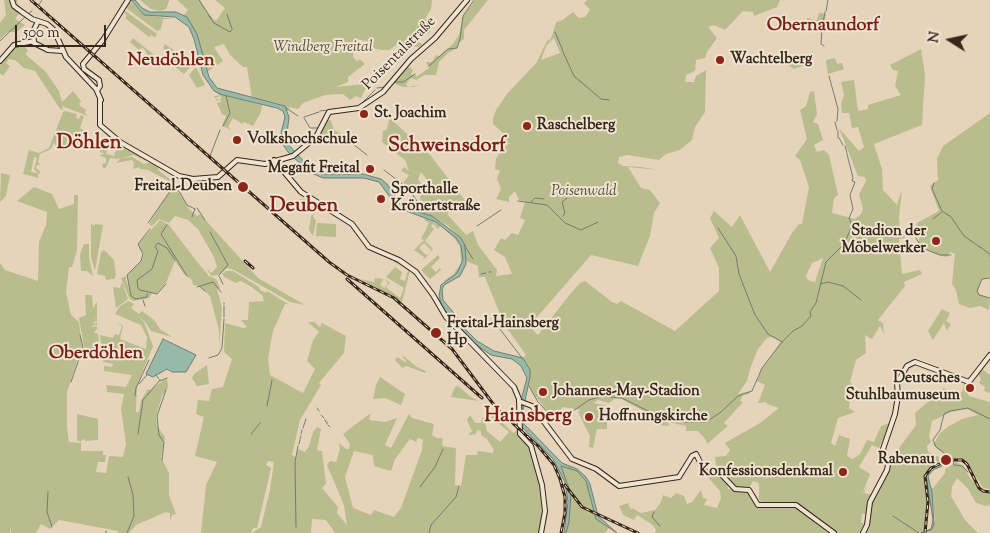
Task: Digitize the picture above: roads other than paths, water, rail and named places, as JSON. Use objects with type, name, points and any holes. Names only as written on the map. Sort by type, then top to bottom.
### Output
[{"type":"main road","points":[[12,0],[16,8],[54,30],[62,50],[70,62],[97,90],[100,82],[84,69],[82,65],[103,40],[114,19],[128,0]]},
{"type":"main road","name":"Poisentalstraße","points":[[97,90],[100,99],[101,124],[104,129],[160,165],[189,178],[218,177],[237,160],[264,164],[294,155],[316,137],[329,112],[359,108],[385,90],[411,59],[435,38],[467,0]]},
{"type":"main road","points":[[34,42],[34,35],[39,21]]},
{"type":"main road","points":[[0,62],[9,49],[16,44],[34,42],[52,50],[62,50]]},
{"type":"main road","points":[[278,164],[280,158]]},
{"type":"main road","points":[[274,160],[300,191],[350,222],[369,247],[396,258],[415,272],[433,295],[446,317],[467,342],[511,384],[522,402],[520,434],[531,445],[542,484],[545,511],[541,533]]},
{"type":"main road","points":[[862,533],[866,529],[870,502],[888,470],[883,449],[895,414],[898,381],[907,366],[913,362],[968,382],[990,355]]},
{"type":"main road","points":[[522,402],[532,406],[571,458],[594,467],[618,485],[625,487],[678,477],[683,473],[692,456],[696,454],[705,472],[720,473],[735,490],[750,491],[760,506],[795,504],[834,533]]},
{"type":"waterway","points":[[38,6],[42,0]]},
{"type":"waterway","points":[[199,0],[211,18]]},
{"type":"waterway","points":[[429,66],[448,49],[457,48],[463,16],[474,0]]},
{"type":"waterway","points":[[826,11],[828,0]]},
{"type":"waterway","points":[[28,14],[32,11]]},
{"type":"waterway","points":[[824,46],[821,44],[825,12]]},
{"type":"waterway","points":[[227,14],[232,29]]},
{"type":"waterway","points":[[0,41],[26,16]]},
{"type":"waterway","points":[[209,16],[214,23],[230,32],[232,30]]},
{"type":"waterway","points":[[555,32],[563,51]]},
{"type":"waterway","points":[[563,52],[574,76],[601,99],[609,100]]},
{"type":"waterway","points":[[394,82],[403,82],[415,74]]},
{"type":"waterway","points":[[829,76],[838,109],[837,121]]},
{"type":"waterway","points":[[377,88],[385,87]]},
{"type":"waterway","points":[[320,111],[359,106],[375,90]]},
{"type":"waterway","points":[[223,126],[230,113],[226,96]]},
{"type":"waterway","points":[[286,108],[298,116]]},
{"type":"waterway","points":[[304,117],[319,112]]},
{"type":"waterway","points":[[304,118],[310,128],[318,128]]},
{"type":"waterway","points":[[835,122],[837,130]]},
{"type":"waterway","points":[[210,156],[220,130]]},
{"type":"waterway","points":[[838,131],[838,138]]},
{"type":"waterway","points":[[839,138],[843,145]]},
{"type":"waterway","points":[[348,140],[367,155]]},
{"type":"waterway","points":[[845,146],[847,153]]},
{"type":"waterway","points":[[685,422],[706,422],[721,412],[738,396],[752,391],[762,368],[782,342],[811,316],[810,312],[816,303],[826,262],[844,244],[852,226],[849,218],[853,209],[850,195],[855,182],[852,181],[853,178],[847,154]]},
{"type":"waterway","points":[[384,170],[410,190],[425,214]]},
{"type":"waterway","points":[[934,183],[932,189],[942,211],[951,217],[964,236],[990,254]]},
{"type":"waterway","points":[[148,223],[171,190],[179,191],[187,205],[195,209]]},
{"type":"waterway","points":[[531,202],[535,198],[544,199]]},
{"type":"waterway","points":[[563,216],[565,213],[562,202],[567,198]]},
{"type":"waterway","points":[[518,201],[547,205],[565,223],[581,230],[598,222]]},
{"type":"waterway","points":[[197,208],[205,220]]},
{"type":"waterway","points":[[192,217],[195,209]]},
{"type":"waterway","points":[[477,226],[501,210]]},
{"type":"waterway","points":[[933,219],[942,212]]},
{"type":"waterway","points":[[167,225],[161,234],[187,276]]},
{"type":"waterway","points":[[718,228],[736,256],[739,274],[755,315],[768,334],[782,342]]},
{"type":"waterway","points":[[147,294],[147,297],[136,299],[131,296],[127,275],[141,261],[143,254],[138,244],[150,229]]},
{"type":"waterway","points":[[210,232],[228,265],[219,275]]},
{"type":"waterway","points":[[916,238],[922,248],[940,255],[951,255]]},
{"type":"waterway","points":[[157,250],[155,246],[158,243],[167,248],[175,260]]},
{"type":"waterway","points":[[464,245],[473,259]]},
{"type":"waterway","points":[[158,251],[152,269],[137,280],[138,288],[157,294],[166,284]]},
{"type":"waterway","points":[[481,274],[486,273]]},
{"type":"waterway","points":[[219,276],[223,284]]},
{"type":"waterway","points":[[990,278],[982,279],[977,291],[979,295],[990,298]]},
{"type":"waterway","points":[[197,287],[213,282],[221,292]]},
{"type":"waterway","points":[[820,284],[828,282],[843,286],[861,300]]},
{"type":"waterway","points":[[199,286],[205,291]]},
{"type":"waterway","points":[[143,300],[145,306]]},
{"type":"waterway","points":[[224,306],[224,317]]},
{"type":"waterway","points":[[209,358],[218,355],[222,348],[224,319]]},
{"type":"waterway","points":[[493,320],[522,358]]},
{"type":"waterway","points":[[80,335],[83,347],[80,354]]},
{"type":"waterway","points":[[71,382],[79,359]]},
{"type":"waterway","points":[[135,396],[136,388],[149,360]]},
{"type":"waterway","points":[[139,384],[147,375]]},
{"type":"waterway","points":[[156,375],[159,379]]},
{"type":"waterway","points":[[160,381],[167,378]]},
{"type":"waterway","points":[[138,434],[143,400],[160,380]]},
{"type":"waterway","points":[[267,406],[272,380]]},
{"type":"waterway","points":[[529,386],[538,402],[557,422],[589,400],[599,397]]},
{"type":"waterway","points":[[163,441],[159,435],[157,416],[166,390]]},
{"type":"waterway","points":[[601,396],[622,398],[648,411],[683,421]]},
{"type":"waterway","points":[[949,460],[948,456],[936,447],[933,440],[940,430],[944,414],[968,408],[990,419]]},
{"type":"waterway","points":[[321,415],[324,418]]},
{"type":"waterway","points":[[303,428],[306,419]]},
{"type":"waterway","points":[[251,434],[260,423]]},
{"type":"waterway","points":[[301,434],[302,430]]},
{"type":"waterway","points":[[299,444],[300,440]]},
{"type":"waterway","points":[[162,460],[164,442]]},
{"type":"waterway","points":[[296,527],[295,462],[298,446]]},
{"type":"waterway","points":[[420,487],[435,467],[443,449]]},
{"type":"waterway","points":[[953,462],[954,465],[962,466],[968,472]]},
{"type":"waterway","points":[[127,533],[134,516],[133,495],[128,477]]},
{"type":"waterway","points":[[429,533],[431,525],[456,497],[459,486]]},
{"type":"waterway","points":[[48,492],[47,512],[52,527]]},
{"type":"waterway","points":[[654,512],[652,517],[660,526]]},
{"type":"waterway","points":[[893,516],[919,533]]},
{"type":"railway","points":[[31,0],[329,262],[347,275],[394,298],[452,349],[497,409],[538,446],[554,465],[565,497],[565,513],[561,533]]},
{"type":"railway","points":[[245,261],[253,268]]},
{"type":"railway","points":[[347,279],[482,398]]},
{"type":"railway","points":[[925,533],[928,502],[925,476],[931,468],[948,460],[962,460],[967,464],[979,488],[990,492]]},
{"type":"railway","points":[[565,485],[582,507],[638,533]]},
{"type":"place","name":"Wachtelberg","points":[[720,60]]},
{"type":"place","name":"St. Joachim","points":[[364,114]]},
{"type":"place","name":"Raschelberg","points":[[527,126]]},
{"type":"place","name":"Volkshochschule","points":[[237,140]]},
{"type":"place","name":"Megafit Freital","points":[[370,169]]},
{"type":"place","name":"Freital-Deuben","points":[[243,187]]},
{"type":"place","name":"Sporthalle Krönertstraße","points":[[381,199]]},
{"type":"place","name":"Stadion der Möbelwerker","points":[[936,241]]},
{"type":"place","name":"Freital-Hainsberg Hp","points":[[436,333]]},
{"type":"place","name":"Deutsches Stuhlbaumuseum","points":[[970,388]]},
{"type":"place","name":"Johannes-May-Stadion","points":[[543,392]]},
{"type":"place","name":"Hoffnungskirche","points":[[589,417]]},
{"type":"place","name":"Rabenau","points":[[946,460]]},
{"type":"place","name":"Konfessionsdenkmal","points":[[843,472]]},
{"type":"district","name":"Obernaundorf","points":[[823,27]]},
{"type":"district","name":"Neudöhlen","points":[[171,62]]},
{"type":"district","name":"Döhlen","points":[[89,145]]},
{"type":"district","name":"Schweinsdorf","points":[[447,148]]},
{"type":"district","name":"Deuben","points":[[304,208]]},
{"type":"district","name":"Oberdöhlen","points":[[96,355]]},
{"type":"district","name":"Hainsberg","points":[[528,418]]},
{"type":"park label","name":"Windberg Freital","points":[[323,48]]},
{"type":"park label","name":"Poisenwald","points":[[584,192]]}]
